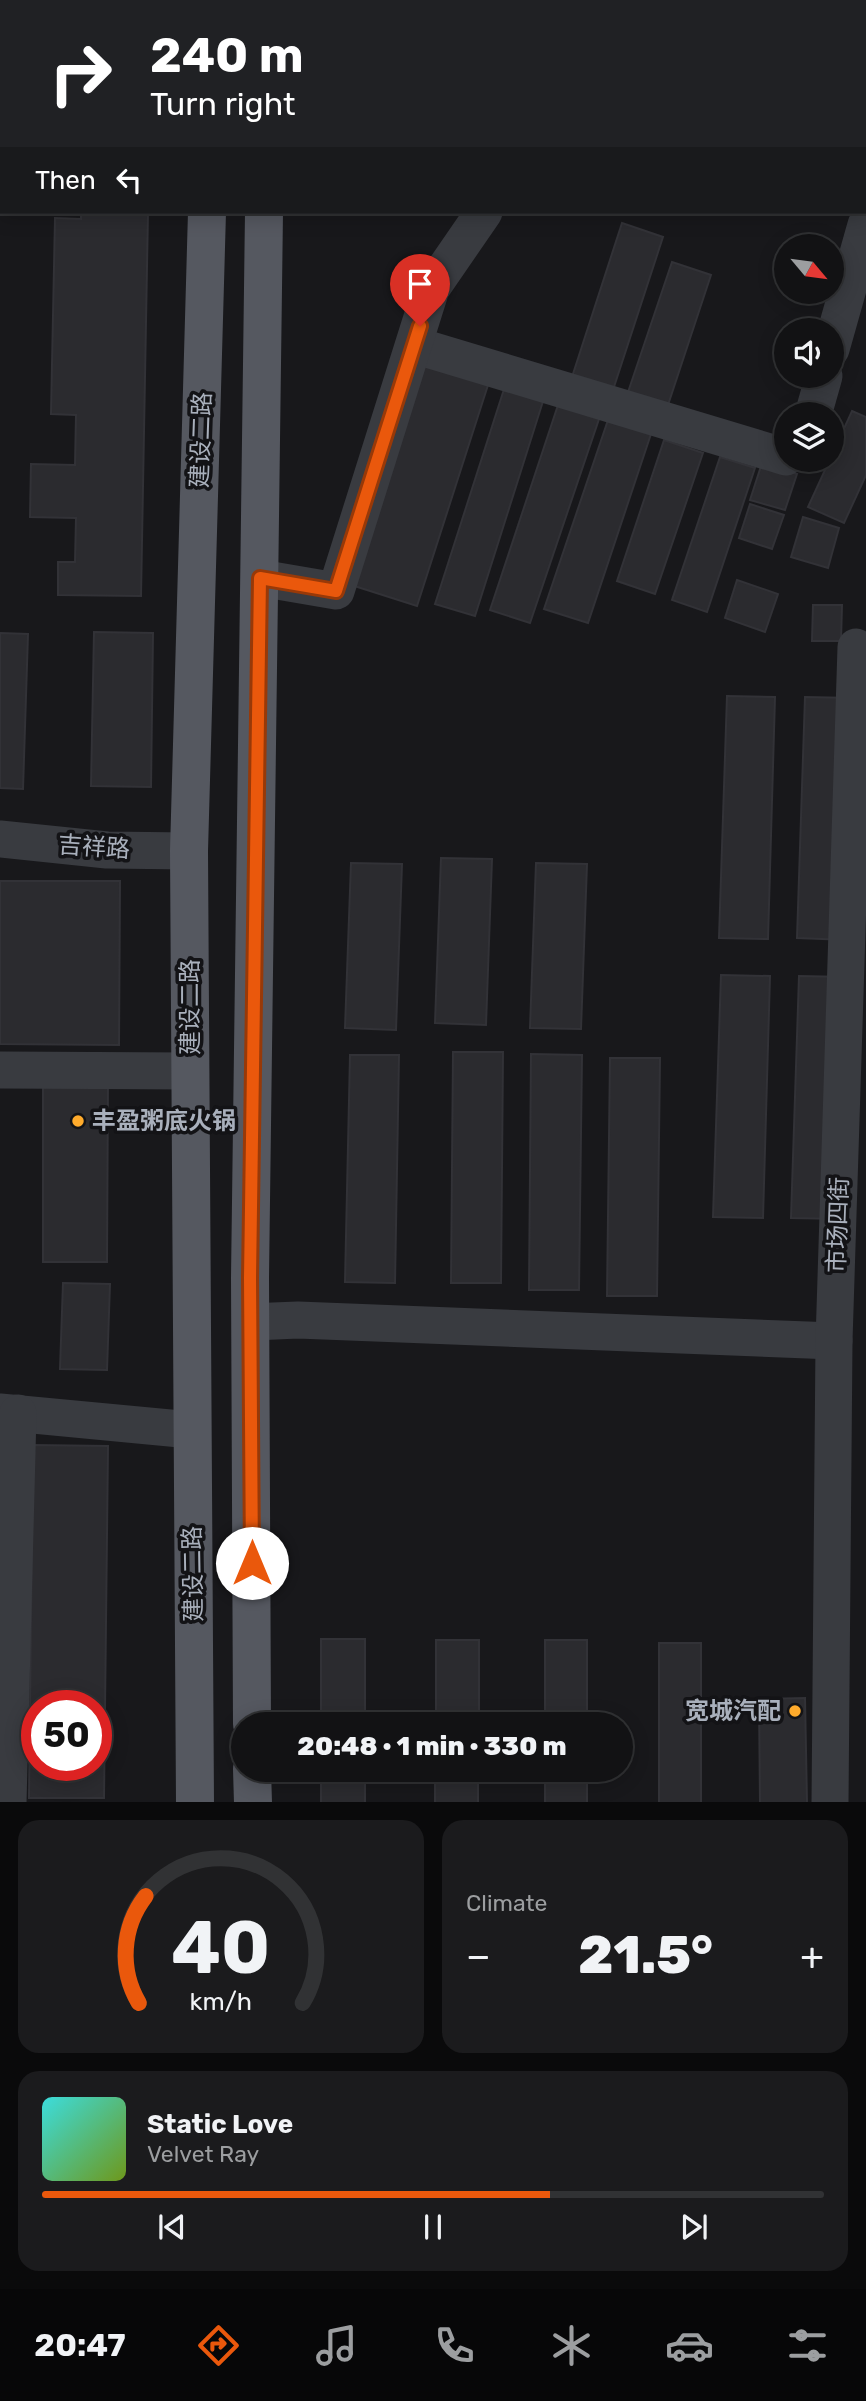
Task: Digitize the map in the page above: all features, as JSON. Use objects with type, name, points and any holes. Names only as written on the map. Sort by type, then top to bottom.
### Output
[{"type":"main road","name":"建设二路","points":[[195,1802],[189,851],[207,214]]},
{"type":"main road","points":[[252,1712],[251,1322],[264,214]]},
{"type":"main road","points":[[253,1782],[253,1802]]},
{"type":"street","points":[[260,578],[336,591],[431,289],[483,214]]},
{"type":"street","points":[[840,318],[866,225]]},
{"type":"street","points":[[414,345],[774,453]]},
{"type":"street","name":"市场四街","points":[[831,1802],[834,1340],[856,647]]},
{"type":"street","name":"吉祥路","points":[[0,839],[107,850],[189,851]]},
{"type":"street","points":[[0,1070],[190,1071]]},
{"type":"street","points":[[251,1322],[298,1320],[834,1340]]},
{"type":"street","points":[[8,1802],[9,1412],[191,1430]]},
{"type":"building","points":[[81,214],[148,214],[141,596],[58,595],[58,562],[75,562],[76,518],[30,517],[31,464],[75,465],[76,415],[51,414],[55,218],[81,219]]},
{"type":"building","points":[[622,223],[663,237],[612,393],[571,380]]},
{"type":"building","points":[[672,262],[711,275],[665,414],[625,401]]},
{"type":"building","points":[[414,358],[489,382],[417,606],[342,582]]},
{"type":"building","points":[[506,383],[545,395],[475,616],[435,604]]},
{"type":"building","points":[[559,402],[600,416],[530,623],[490,610]]},
{"type":"building","points":[[852,411],[866,417],[866,475],[844,523],[808,507],[824,472],[844,472],[844,428]]},
{"type":"building","points":[[608,420],[651,434],[588,623],[544,609]]},
{"type":"building","points":[[664,440],[703,453],[655,594],[617,581]]},
{"type":"building","points":[[720,457],[755,468],[707,612],[672,600]]},
{"type":"building","points":[[762,463],[774,467],[774,472],[797,474],[785,510],[750,500]]},
{"type":"building","points":[[750,504],[784,515],[772,549],[739,538]]},
{"type":"building","points":[[803,517],[839,528],[828,568],[791,557]]},
{"type":"building","points":[[737,580],[778,594],[765,632],[725,618]]},
{"type":"building","points":[[813,605],[842,605],[841,641],[812,641]]},
{"type":"building","points":[[94,632],[153,633],[151,787],[91,786]]},
{"type":"building","points":[[0,633],[28,634],[23,789],[0,788]]},
{"type":"building","points":[[727,696],[775,697],[768,939],[719,938]]},
{"type":"building","points":[[805,697],[854,698],[847,940],[797,938]]},
{"type":"building","points":[[441,858],[492,859],[486,1025],[435,1023]]},
{"type":"building","points":[[351,863],[402,864],[396,1030],[345,1028]]},
{"type":"building","points":[[536,863],[587,864],[581,1029],[530,1028]]},
{"type":"building","points":[[0,881],[120,881],[119,1045],[0,1044]]},
{"type":"building","points":[[721,975],[770,976],[763,1218],[713,1217]]},
{"type":"building","points":[[799,976],[848,977],[841,1219],[791,1218]]},
{"type":"building","points":[[453,1052],[503,1052],[501,1283],[451,1283]]},
{"type":"building","points":[[531,1054],[582,1055],[579,1290],[529,1290]]},
{"type":"building","points":[[350,1055],[399,1055],[395,1283],[345,1282]]},
{"type":"building","points":[[610,1058],[660,1058],[657,1296],[607,1296]]},
{"type":"building","points":[[43,1075],[108,1075],[107,1262],[43,1262]]},
{"type":"building","points":[[63,1283],[110,1284],[107,1370],[60,1369]]},
{"type":"building","points":[[33,1445],[108,1446],[105,1690],[30,1690]]},
{"type":"building","points":[[321,1639],[365,1639],[365,1712],[321,1712]]},
{"type":"building","points":[[436,1640],[479,1640],[479,1712],[436,1712]]},
{"type":"building","points":[[545,1640],[587,1640],[587,1712],[545,1712]]},
{"type":"building","points":[[659,1643],[701,1643],[701,1802],[659,1802]]},
{"type":"building","points":[[805,1698],[807,1802],[760,1802],[759,1699]]},
{"type":"building","points":[[29,1781],[104,1781],[104,1798],[29,1798]]},
{"type":"building","points":[[321,1782],[365,1782],[365,1802],[321,1802]]},
{"type":"building","points":[[435,1782],[478,1782],[478,1802],[435,1802]]},
{"type":"building","points":[[545,1782],[587,1782],[587,1802],[545,1802]]},
{"type":"place","name":"丰盈粥底火锅","points":[[78,1121]]},
{"type":"place","name":"宽城汽配","points":[[795,1711]]},
{"type":"route","points":[[252,1563],[250,1278],[260,578],[336,591],[420,326]]}]
